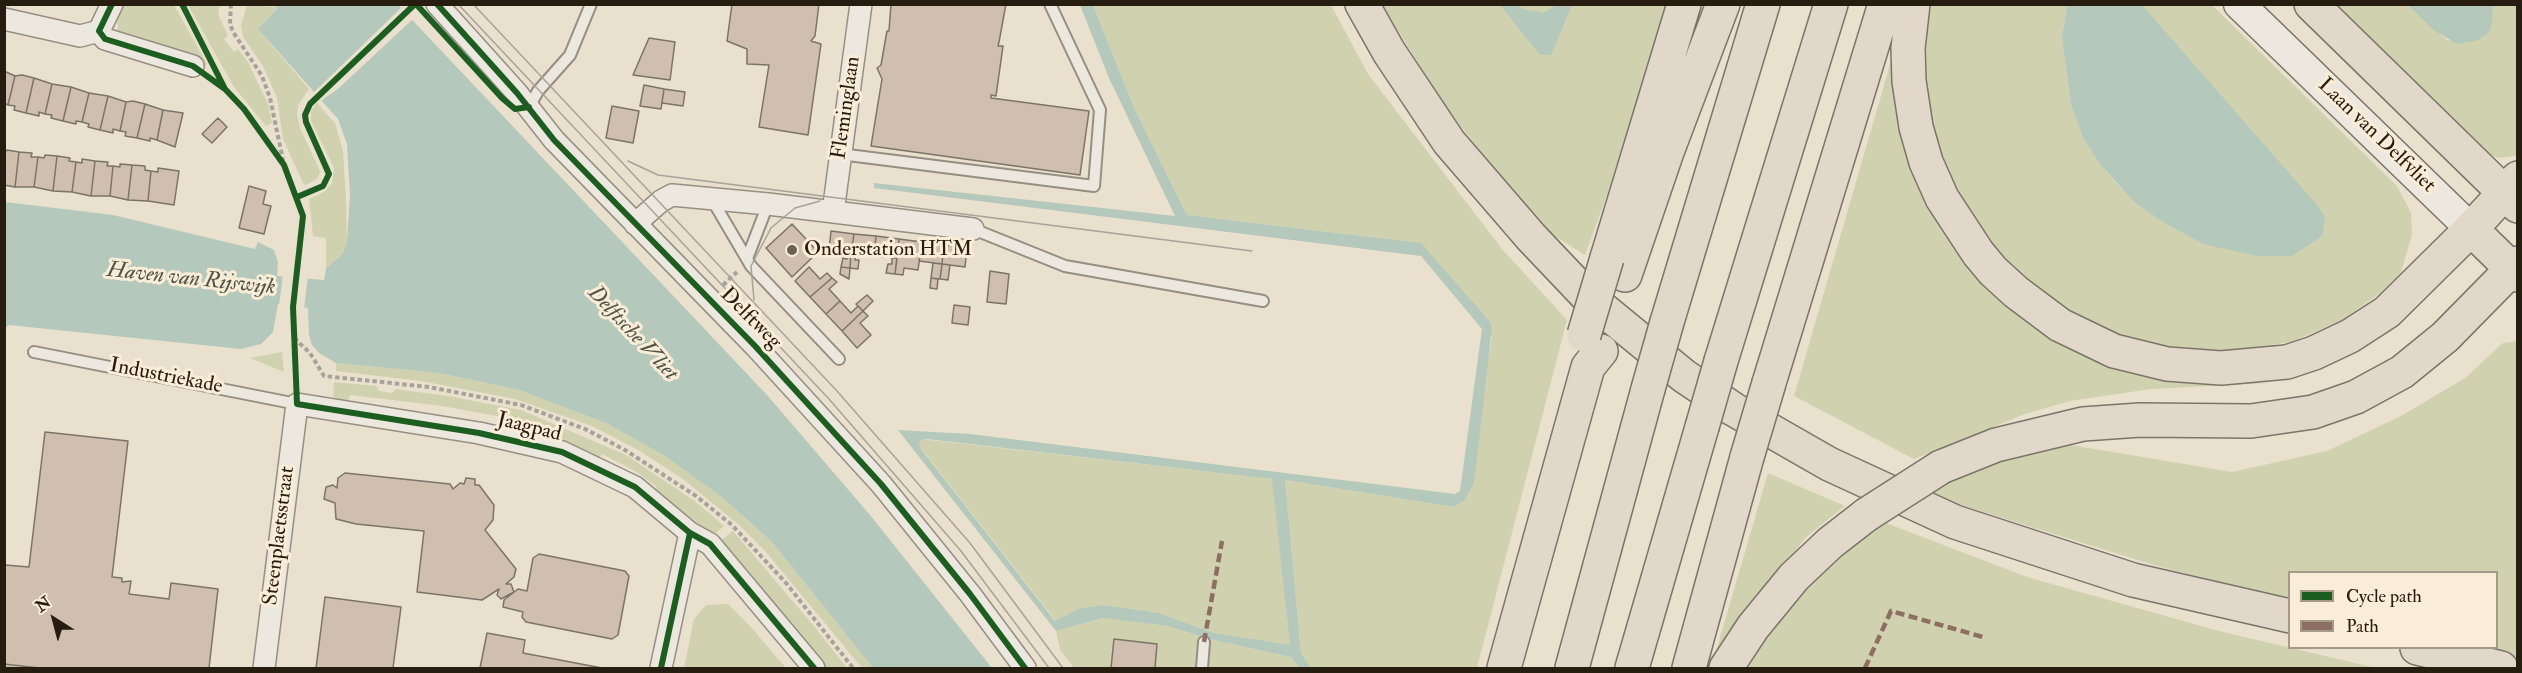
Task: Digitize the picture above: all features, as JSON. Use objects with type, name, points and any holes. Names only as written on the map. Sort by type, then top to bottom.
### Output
[{"type":"main road","points":[[1362,4],[1389,52],[1449,142],[1531,237],[1588,297],[1684,376],[1733,409],[1829,464],[1955,522],[2133,580],[2288,616]]},
{"type":"main road","points":[[1504,669],[1616,267],[1684,4]]},
{"type":"main road","points":[[1616,267],[1667,152],[1723,4]]},
{"type":"main road","points":[[1572,669],[1667,322],[1763,4]]},
{"type":"main road","points":[[1632,669],[1721,361],[1831,4]]},
{"type":"main road","points":[[1689,669],[1747,457],[1885,4]]},
{"type":"main road","points":[[1914,4],[1908,48],[1909,81],[1916,127],[1926,162],[1942,198],[1978,253],[2016,292],[2060,325],[2114,351],[2167,364],[2221,369],[2287,362],[2314,353],[2350,336],[2387,312],[2471,229],[2513,192],[2311,4]]},
{"type":"main road","name":"Laan van Delfvliet","points":[[2239,4],[2471,229],[2516,269]]},
{"type":"main road","points":[[1726,669],[1753,627],[1794,577],[1830,543],[1866,514],[1941,467],[1996,445],[2083,424],[2140,420],[2209,422],[2283,418],[2313,412],[2356,397],[2414,364],[2516,269]]},
{"type":"main road","points":[[2421,649],[2501,669]]},
{"type":"street","points":[[4,19],[80,36],[99,31],[112,4]]},
{"type":"street","name":"Delftweg","points":[[436,4],[528,107],[554,140],[818,412],[881,484],[970,594],[1025,669]]},
{"type":"street","name":"Fleminglaan","points":[[833,213],[861,4]]},
{"type":"street","points":[[99,31],[105,39],[193,66]]},
{"type":"street","points":[[635,224],[661,201],[672,195],[768,204],[973,229]]},
{"type":"street","name":"Jaagpad","points":[[297,404],[479,433],[562,452],[634,487],[690,533],[710,544],[814,669]]},
{"type":"street","name":"Steenplaetsstraat","points":[[264,669],[297,404]]},
{"type":"street","points":[[660,669],[690,533]]},
{"type":"lane","points":[[528,107],[538,91],[570,55],[591,4]]},
{"type":"lane","points":[[840,154],[1094,186],[1100,110],[1050,4]]},
{"type":"lane","name":"Delftweg","points":[[711,198],[757,272],[838,359]]},
{"type":"lane","name":"Delftweg","points":[[748,256],[768,204]]},
{"type":"lane","points":[[973,229],[1065,266],[1263,301]]},
{"type":"lane","name":"Industriekade","points":[[34,352],[297,404]]},
{"type":"lane","points":[[1202,669],[1204,642]]},
{"type":"path","points":[[231,4],[230,24],[233,33],[262,76],[270,98],[288,176]]},
{"type":"path","points":[[274,150],[284,165]]},
{"type":"path","points":[[294,331],[295,349]]},
{"type":"green space","points":[[123,5],[174,5],[207,64],[205,66],[168,47],[116,35],[118,26],[115,17]]},
{"type":"green space","points":[[188,5],[220,5],[218,14],[228,36],[224,39],[234,52],[238,49],[248,62],[268,104],[272,123],[266,126],[234,87]]},
{"type":"green space","points":[[247,5],[277,7],[258,29],[309,89],[298,105],[297,115],[300,128],[320,171],[318,178],[308,184],[304,185],[283,139],[277,98],[263,66],[243,37],[241,25]]},
{"type":"green space","points":[[1093,5],[1331,5],[1368,74],[1502,249],[1567,320],[1477,668],[1311,668],[1301,653],[1285,480],[1454,507],[1464,501],[1492,337],[1421,243],[1187,215],[1135,110]]},
{"type":"green space","points":[[1382,5],[1666,5],[1608,192],[1585,255],[1553,235],[1528,211],[1447,109]]},
{"type":"green space","points":[[1929,5],[2067,5],[2062,37],[2071,104],[2099,163],[2116,183],[2133,201],[2164,223],[2203,244],[2292,255],[2306,245],[2142,5],[2212,5],[2397,186],[2411,213],[2412,235],[2401,272],[2380,293],[2342,320],[2291,342],[2232,351],[2175,348],[2122,335],[2072,313],[2030,284],[1989,243],[1953,186],[1933,132],[1922,49]]},
{"type":"green space","points":[[2334,5],[2408,5],[2448,41],[2493,8],[2493,5],[2517,5],[2517,156],[2498,158],[2484,152]]},
{"type":"green space","points":[[1896,44],[1900,123],[1916,182],[1949,237],[1987,285],[2198,379],[2269,383],[2151,389],[2070,401],[2025,414],[1914,459],[1794,396]]},
{"type":"green space","points":[[317,103],[335,123],[343,151],[346,198],[347,241],[343,253],[326,269],[326,238],[313,236],[309,199],[324,192],[332,183],[334,168],[311,121],[311,111]]},
{"type":"green space","points":[[2517,341],[2517,659],[2479,649],[2498,649],[2498,571],[2288,571],[2288,600],[2157,566],[1922,493],[1979,468],[2010,458],[2071,445],[2232,472],[2327,451],[2401,416],[2465,378],[2503,343]]},
{"type":"green space","points":[[282,352],[284,372],[250,358]]},
{"type":"green space","points":[[336,363],[439,373],[519,390],[608,424],[665,456],[723,498],[772,542],[873,668],[862,668],[766,552],[739,525],[683,479],[638,450],[592,426],[515,399],[421,381],[336,371]]},
{"type":"green space","points":[[334,382],[376,386],[379,391],[392,393],[396,389],[448,396],[521,410],[626,455],[696,502],[724,526],[709,539],[701,531],[696,521],[654,493],[657,487],[635,471],[602,454],[599,458],[561,442],[562,436],[515,421],[513,427],[501,424],[502,417],[442,406],[350,395],[348,401],[333,397]]},
{"type":"green space","points":[[921,439],[1273,479],[1290,646],[1214,633],[1159,613],[1103,605],[1080,608],[1056,621],[921,448],[919,443]]},
{"type":"green space","points":[[1768,473],[1845,506],[1806,537],[1714,658]]},
{"type":"green space","points":[[1881,521],[2027,577],[2288,649],[2376,668],[1746,668],[1775,621],[1839,555]]},
{"type":"green space","points":[[733,531],[847,668],[823,668],[718,543]]},
{"type":"green space","points":[[728,604],[786,668],[684,668],[694,619],[706,605]]},
{"type":"green space","points":[[1104,618],[1167,626],[1213,640],[1291,657],[1300,668],[1074,668],[1060,650],[1056,631]]},
{"type":"water","points":[[275,5],[398,5],[767,395],[870,515],[992,668],[873,668],[772,542],[723,498],[665,456],[608,424],[519,390],[439,373],[336,363],[319,353],[312,345],[309,335],[308,308],[278,304],[273,332],[261,344],[241,349],[9,325],[5,328],[5,202],[113,215],[255,249],[258,242],[274,250],[278,262],[277,276],[324,280],[326,269],[343,253],[347,241],[350,196],[347,144],[338,119],[258,29],[277,8]]},
{"type":"water","points":[[1080,5],[1093,5],[1135,110],[1187,215],[1421,243],[1490,322],[1492,328],[1474,483],[1464,501],[1454,507],[1285,480],[1301,653],[1311,668],[1300,668],[1291,657],[1213,640],[1167,626],[1103,618],[1056,631],[898,430],[970,434],[1455,494],[1460,491],[1482,329],[1421,256],[874,188],[874,183],[1175,216],[1109,78]],"holes":[[[927,439],[1272,479],[1290,645],[1214,633],[1159,613],[1103,605],[1080,608],[1055,621],[921,449],[919,443]]]},
{"type":"water","points":[[1500,5],[1519,5],[1523,9],[1543,13],[1557,5],[1572,5],[1551,55],[1540,55]]},
{"type":"water","points":[[2067,5],[2142,5],[2318,206],[2325,217],[2322,236],[2292,256],[2257,256],[2203,244],[2164,223],[2133,201],[2099,163],[2083,137],[2071,104],[2062,37]]},
{"type":"water","points":[[2408,5],[2493,5],[2492,23],[2488,33],[2478,40],[2457,44],[2435,31]]},
{"type":"pier","points":[[403,6],[414,18],[339,88],[318,103],[311,95]]},
{"type":"pier","points":[[283,273],[308,276],[304,309],[279,306]]},
{"type":"building","points":[[732,4],[819,4],[815,36],[811,41],[821,44],[808,135],[759,127],[769,65],[747,64],[747,49],[727,41]]},
{"type":"building","points":[[891,4],[1006,4],[998,46],[1003,46],[996,96],[991,95],[991,98],[1089,111],[1080,175],[871,146],[882,79],[877,68],[881,65],[887,31],[889,31]]},
{"type":"building","points":[[649,38],[675,42],[670,80],[633,75]]},
{"type":"building","points":[[4,71],[15,76],[8,105],[4,103]]},
{"type":"building","points":[[15,76],[34,78],[26,113],[14,110],[15,106],[8,105]]},
{"type":"building","points":[[34,78],[52,84],[45,114],[39,112],[39,116],[26,113]]},
{"type":"building","points":[[52,84],[71,87],[63,121],[45,114]]},
{"type":"building","points":[[644,85],[664,89],[661,109],[640,106]]},
{"type":"building","points":[[71,87],[89,93],[82,122],[76,121],[76,124],[63,121]]},
{"type":"building","points":[[664,89],[685,92],[683,106],[662,103]]},
{"type":"building","points":[[89,93],[108,96],[100,130],[88,127],[89,124],[82,122]]},
{"type":"building","points":[[108,96],[126,102],[120,131],[113,129],[113,133],[100,130]]},
{"type":"building","points":[[126,102],[145,104],[137,138],[125,136],[126,132],[120,131]]},
{"type":"building","points":[[145,104],[163,110],[157,140],[137,138]]},
{"type":"building","points":[[612,106],[639,111],[633,143],[606,138]]},
{"type":"building","points":[[163,110],[183,113],[175,147],[157,140]]},
{"type":"building","points":[[218,118],[227,127],[212,143],[202,134]]},
{"type":"building","points":[[7,150],[19,152],[15,187],[4,185],[4,153]]},
{"type":"building","points":[[19,152],[32,153],[31,157],[38,157],[34,187],[15,187]]},
{"type":"building","points":[[45,155],[57,156],[53,191],[34,187],[38,157],[44,158]]},
{"type":"building","points":[[57,156],[70,158],[69,161],[76,162],[72,192],[53,191]]},
{"type":"building","points":[[82,159],[95,161],[91,196],[72,192],[76,162],[82,163]]},
{"type":"building","points":[[95,161],[108,162],[107,166],[113,166],[110,196],[91,196]]},
{"type":"building","points":[[120,164],[132,165],[128,200],[110,196],[113,166],[120,167]]},
{"type":"building","points":[[132,165],[145,166],[145,170],[151,171],[148,201],[128,200]]},
{"type":"building","points":[[158,168],[179,171],[174,205],[148,201],[151,171],[158,172]]},
{"type":"building","points":[[249,186],[266,191],[263,204],[271,206],[264,234],[239,228]]},
{"type":"building","name":"Onderstation HTM","points":[[792,224],[818,252],[792,277],[766,248]]},
{"type":"building","points":[[831,231],[854,234],[851,253],[829,250]]},
{"type":"building","points":[[854,234],[876,236],[874,256],[851,253]]},
{"type":"building","points":[[876,236],[899,239],[897,258],[874,256]]},
{"type":"building","points":[[899,239],[922,242],[918,270],[904,268],[903,275],[895,274]]},
{"type":"building","points":[[922,242],[944,245],[942,264],[919,261]]},
{"type":"building","points":[[944,245],[967,248],[965,267],[942,264]]},
{"type":"building","points":[[847,252],[851,253],[850,268],[841,267],[843,258],[847,259]]},
{"type":"building","points":[[851,253],[856,253],[855,260],[859,260],[858,269],[850,268]]},
{"type":"building","points":[[892,258],[897,258],[895,274],[886,273],[888,264],[892,264]]},
{"type":"building","points":[[933,263],[942,264],[940,279],[931,278]]},
{"type":"building","points":[[942,264],[950,265],[948,280],[940,279]]},
{"type":"building","points":[[809,267],[820,279],[827,273],[832,278],[810,297],[795,281]]},
{"type":"building","points":[[841,267],[850,268],[849,279],[840,274]]},
{"type":"building","points":[[990,271],[1009,274],[1006,304],[987,302]]},
{"type":"building","points":[[832,278],[837,282],[829,289],[840,301],[826,314],[810,297]]},
{"type":"building","points":[[931,278],[938,279],[937,289],[930,288]]},
{"type":"building","points":[[867,295],[873,301],[863,311],[856,304]]},
{"type":"building","points":[[840,301],[851,313],[858,306],[863,311],[842,331],[826,314]]},
{"type":"building","points":[[954,305],[970,307],[968,325],[952,323]]},
{"type":"building","points":[[863,311],[868,316],[860,323],[871,335],[857,348],[842,331]]},
{"type":"building","points":[[45,432],[128,441],[112,577],[122,578],[122,582],[131,581],[129,594],[169,599],[171,583],[218,589],[209,668],[39,668],[4,664],[5,565],[29,567]]},
{"type":"building","points":[[345,473],[450,484],[453,489],[460,483],[464,484],[466,478],[475,479],[475,485],[479,485],[494,505],[493,520],[485,530],[516,569],[514,577],[506,584],[511,584],[514,592],[501,599],[497,595],[499,589],[482,600],[417,592],[424,531],[356,524],[336,519],[335,503],[324,499],[326,487],[333,485],[337,488],[338,478]]},
{"type":"building","points":[[539,554],[625,571],[629,576],[618,635],[612,639],[526,622],[522,617],[523,612],[503,607],[504,600],[518,589],[527,591],[533,558]]},
{"type":"building","points":[[325,597],[401,607],[393,668],[316,668]]},
{"type":"building","points":[[487,633],[525,640],[523,653],[602,668],[480,668]]},
{"type":"building","points":[[1114,639],[1157,644],[1155,668],[1111,668]]},
{"type":"building","points":[[4,664],[39,668],[4,668]]},
{"type":"tram line","points":[[458,4],[829,399],[961,551],[1049,668]]},
{"type":"tram line","points":[[473,4],[837,391],[970,543],[1063,668]]},
{"type":"tram line","points":[[628,161],[658,175],[1252,251]]},
{"type":"tram line","points":[[754,300],[751,266],[771,228],[795,208],[820,201]]},
{"type":"marked path","points":[[1204,642],[1222,541]]},
{"type":"marked path","points":[[1865,668],[1891,611],[1983,637]]},
{"type":"cycle path","points":[[112,4],[99,31],[105,39],[193,66],[225,89],[244,109],[284,165],[303,216],[293,307],[297,404],[479,433],[562,452],[635,487],[690,533],[710,544],[814,668]]},
{"type":"cycle path","points":[[182,4],[224,87]]},
{"type":"cycle path","points":[[297,197],[323,186],[329,174],[306,122],[305,115],[310,104],[415,4]]},
{"type":"cycle path","points":[[416,4],[502,98],[515,109],[529,107]]},
{"type":"cycle path","points":[[437,4],[517,93],[554,140],[755,346],[881,484],[970,594],[1025,668]]},
{"type":"cycle path","points":[[661,668],[690,533]]},
{"type":"place","name":"Onderstation HTM","points":[[792,250]]},
{"type":"water label","name":"Haven van Rijswijk","points":[[191,280]]},
{"type":"water label","name":"Delftsche Vliet","points":[[632,334]]}]
